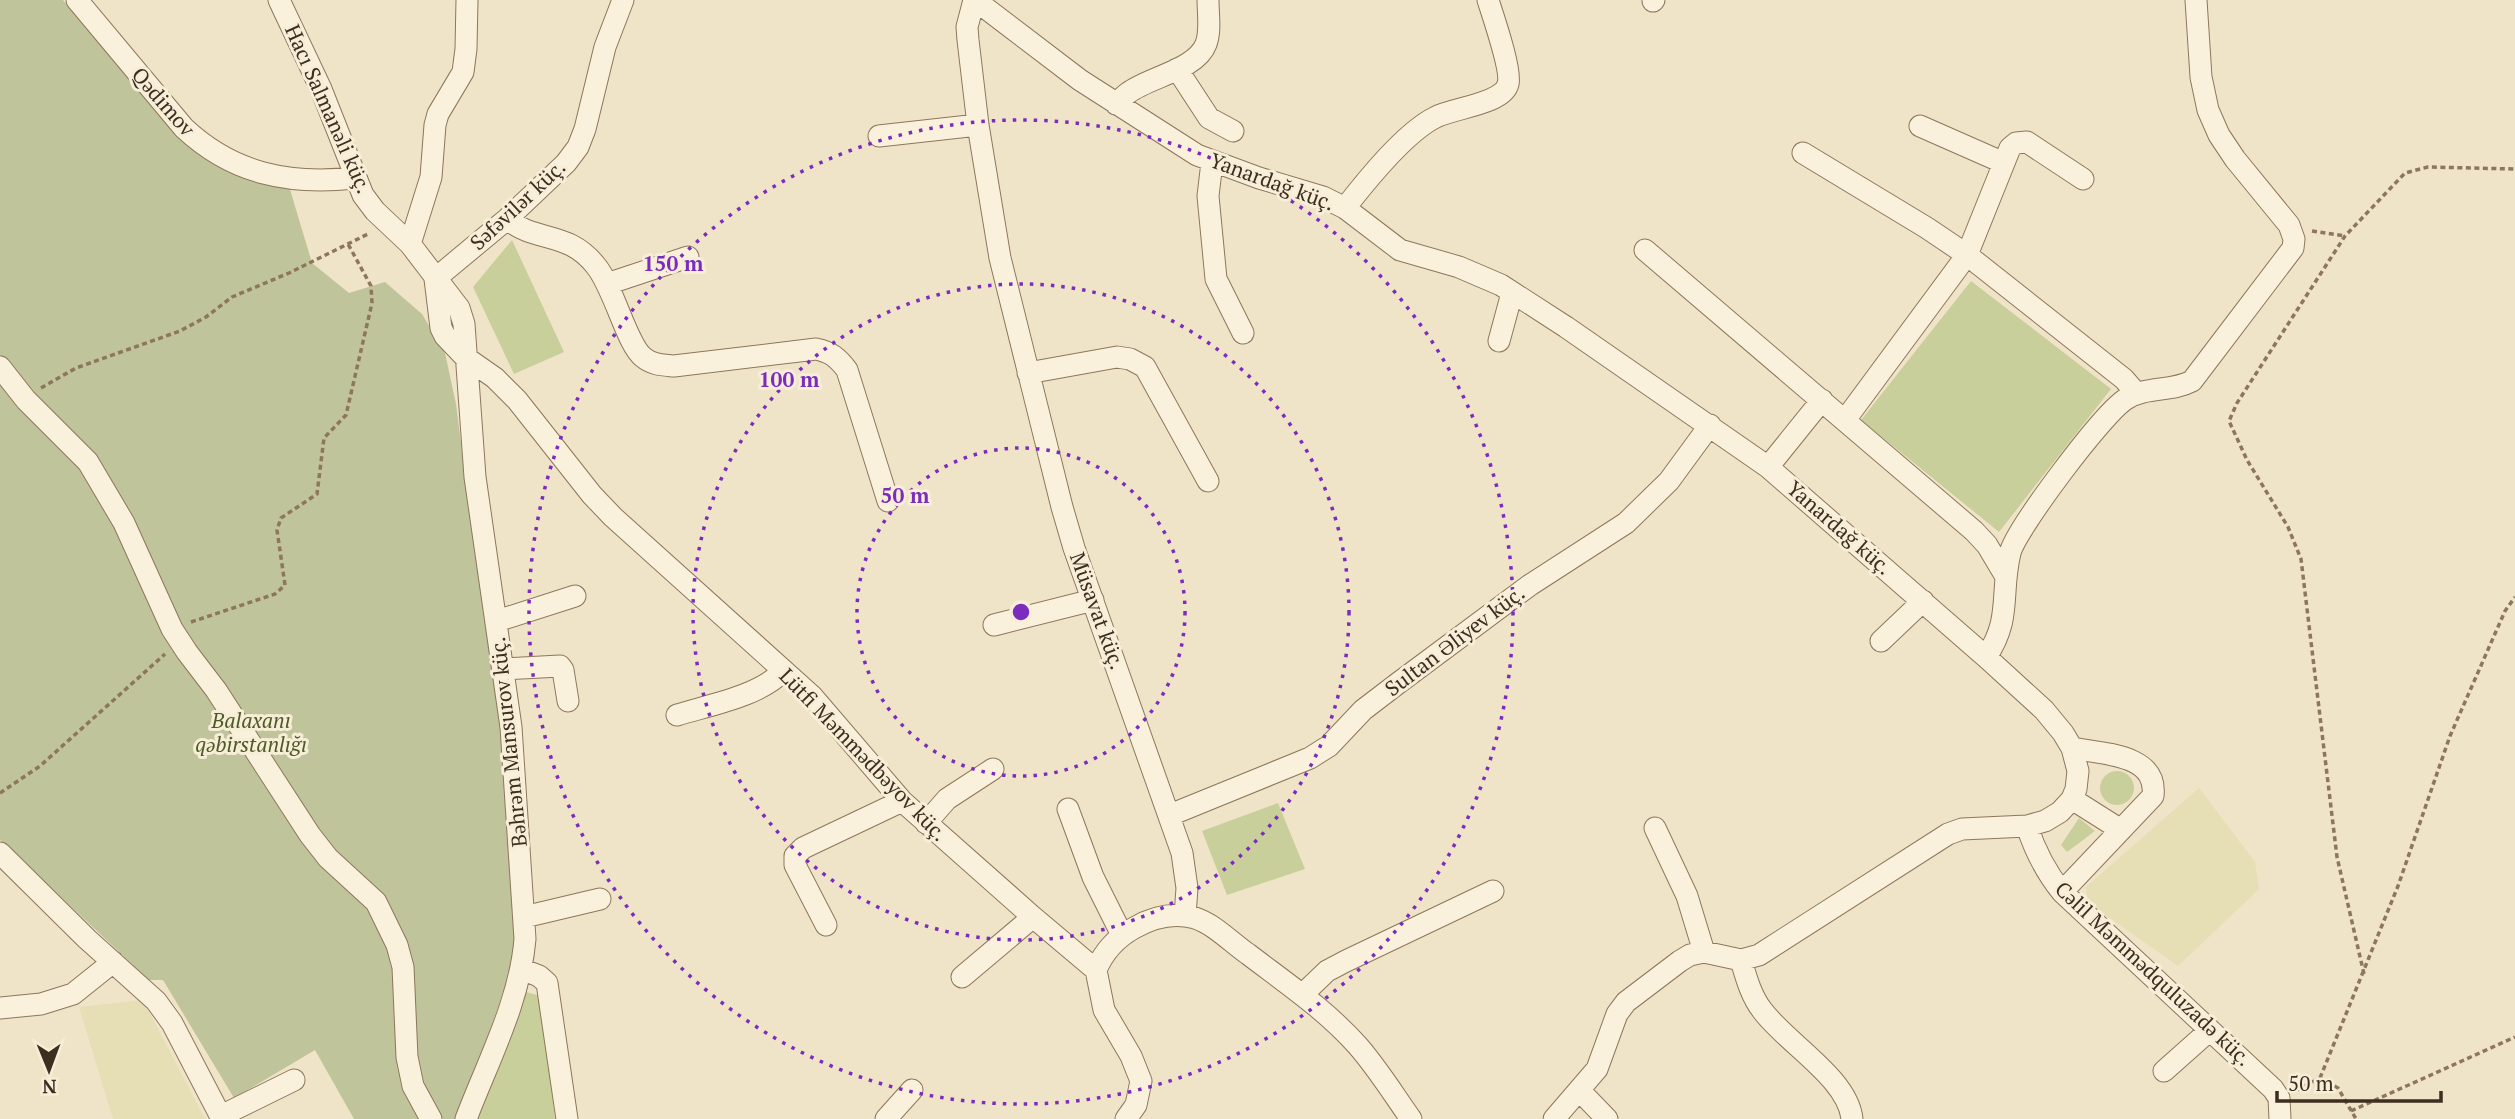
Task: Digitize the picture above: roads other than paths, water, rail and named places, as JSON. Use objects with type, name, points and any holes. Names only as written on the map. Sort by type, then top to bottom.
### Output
[{"type":"street","name":"Qədimov","points":[[76,0],[202,146],[250,170],[286,179],[324,181],[354,178]]},
{"type":"street","name":"Hacı Salmanəli küç.","points":[[279,0],[316,78],[363,195],[410,244],[435,279]]},
{"type":"street","points":[[410,244],[431,177],[438,114],[463,72],[467,0]]},
{"type":"street","name":"Səfəvilər küç.","points":[[435,279],[507,219],[566,163],[578,147],[605,47],[623,0]]},
{"type":"street","name":"Yanardağ küç.","points":[[975,0],[1080,80],[1197,155],[1323,197],[1345,208],[1400,250],[1483,276],[1512,292],[1769,467],[2044,710],[2072,748],[2078,771],[2072,799]]},
{"type":"street","name":"Müsavat küç.","points":[[975,0],[967,27],[978,125],[1000,258],[1062,507],[1170,815],[1186,870],[1185,916]]},
{"type":"street","points":[[1116,104],[1130,92],[1196,57],[1206,45],[1208,0]]},
{"type":"street","points":[[1345,208],[1367,181],[1425,124],[1438,116],[1496,98],[1505,90],[1509,77],[1488,0]]},
{"type":"street","points":[[1986,657],[2001,631],[2005,614],[2006,577],[2013,541],[2038,504],[2110,413],[2125,399],[2136,393],[2182,386],[2193,381],[2293,248],[2293,231],[2218,135],[2208,110],[2200,77],[2196,0]]},
{"type":"street","points":[[1177,69],[1209,118],[1233,131]]},
{"type":"street","points":[[879,136],[978,125]]},
{"type":"street","points":[[1920,126],[2004,163]]},
{"type":"street","points":[[1845,420],[1967,255],[2010,148],[2016,143],[2027,142],[2083,179]]},
{"type":"street","points":[[1802,153],[1967,255],[2124,379],[2136,393]]},
{"type":"street","points":[[1212,162],[1208,196],[1216,279],[1243,333]]},
{"type":"street","points":[[507,219],[522,230],[552,237],[576,247],[598,268],[636,350],[644,359],[659,365],[674,366],[816,349],[829,351],[847,370],[888,500]]},
{"type":"street","points":[[1645,250],[1974,531],[1987,545],[2006,577]]},
{"type":"street","points":[[607,284],[688,257]]},
{"type":"street","name":"Lütfi Məmmədbəyov küç.","points":[[435,279],[440,328],[444,336],[517,400],[592,495],[613,517],[832,717],[902,800],[926,823],[1096,970]]},
{"type":"street","points":[[1499,341],[1512,292]]},
{"type":"street","name":"Bəhrəm Mansurov küç.","points":[[465,357],[475,477],[504,669],[514,762],[525,939],[521,969],[512,1001],[466,1119]]},
{"type":"street","points":[[1028,373],[1117,357],[1130,359],[1145,367],[1208,481]]},
{"type":"street","points":[[0,367],[26,400],[88,462],[124,523],[176,635],[216,690],[310,835],[328,858],[376,902],[397,944],[403,967],[407,1057],[413,1086],[431,1119]]},
{"type":"street","points":[[1769,467],[1822,400]]},
{"type":"street","name":"Sultan Əliyev küç.","points":[[1170,815],[1310,758],[1329,746],[1363,710],[1397,684],[1530,585],[1626,523],[1669,481],[1710,425]]},
{"type":"street","points":[[497,621],[575,596]]},
{"type":"street","points":[[994,625],[1093,600]]},
{"type":"street","points":[[1881,641],[1923,601]]},
{"type":"street","points":[[504,669],[560,666],[568,701]]},
{"type":"street","points":[[677,715],[773,682],[783,671]]},
{"type":"street","points":[[2062,892],[2153,796],[2154,783],[2148,770],[2137,762],[2072,748]]},
{"type":"street","points":[[926,823],[947,799],[993,769]]},
{"type":"street","points":[[1554,1119],[1597,1069],[1612,1025],[1626,1002],[1680,961],[1704,952],[1741,960],[1775,947],[1948,834],[1962,829],[2027,826],[2052,817],[2072,799],[2121,830]]},
{"type":"street","points":[[826,925],[795,865],[795,856],[803,848],[902,800]]},
{"type":"street","points":[[1068,809],[1093,877],[1122,936]]},
{"type":"street","name":"Cəlil Məmmədquluzadə küç.","points":[[2027,826],[2045,871],[2062,892],[2209,1031],[2257,1072],[2280,1109]]},
{"type":"street","points":[[1655,828],[1687,896],[1704,952]]},
{"type":"street","points":[[0,853],[78,930],[156,1001],[172,1023],[222,1117],[294,1080]]},
{"type":"street","points":[[1302,995],[1327,971],[1493,891]]},
{"type":"street","points":[[524,917],[600,900]]},
{"type":"street","points":[[1126,1119],[1136,1105],[1141,1081],[1135,1063],[1104,1010],[1096,970],[1102,956],[1122,936],[1152,919],[1169,915],[1199,919],[1337,1024],[1358,1046],[1411,1119]]},
{"type":"street","points":[[962,977],[1033,917]]},
{"type":"street","points":[[1741,960],[1761,1009],[1839,1088],[1851,1111],[1852,1119]]},
{"type":"street","points":[[0,1008],[41,1004],[66,997],[113,962]]},
{"type":"street","points":[[521,969],[539,976],[547,984],[567,1119]]},
{"type":"street","points":[[2164,1071],[2209,1031]]},
{"type":"street","points":[[886,1119],[912,1090]]},
{"type":"street","points":[[1580,1091],[1607,1119]]},
{"type":"park label","name":"Balaxanı qəbirstanlığı","points":[[251,733]]}]
